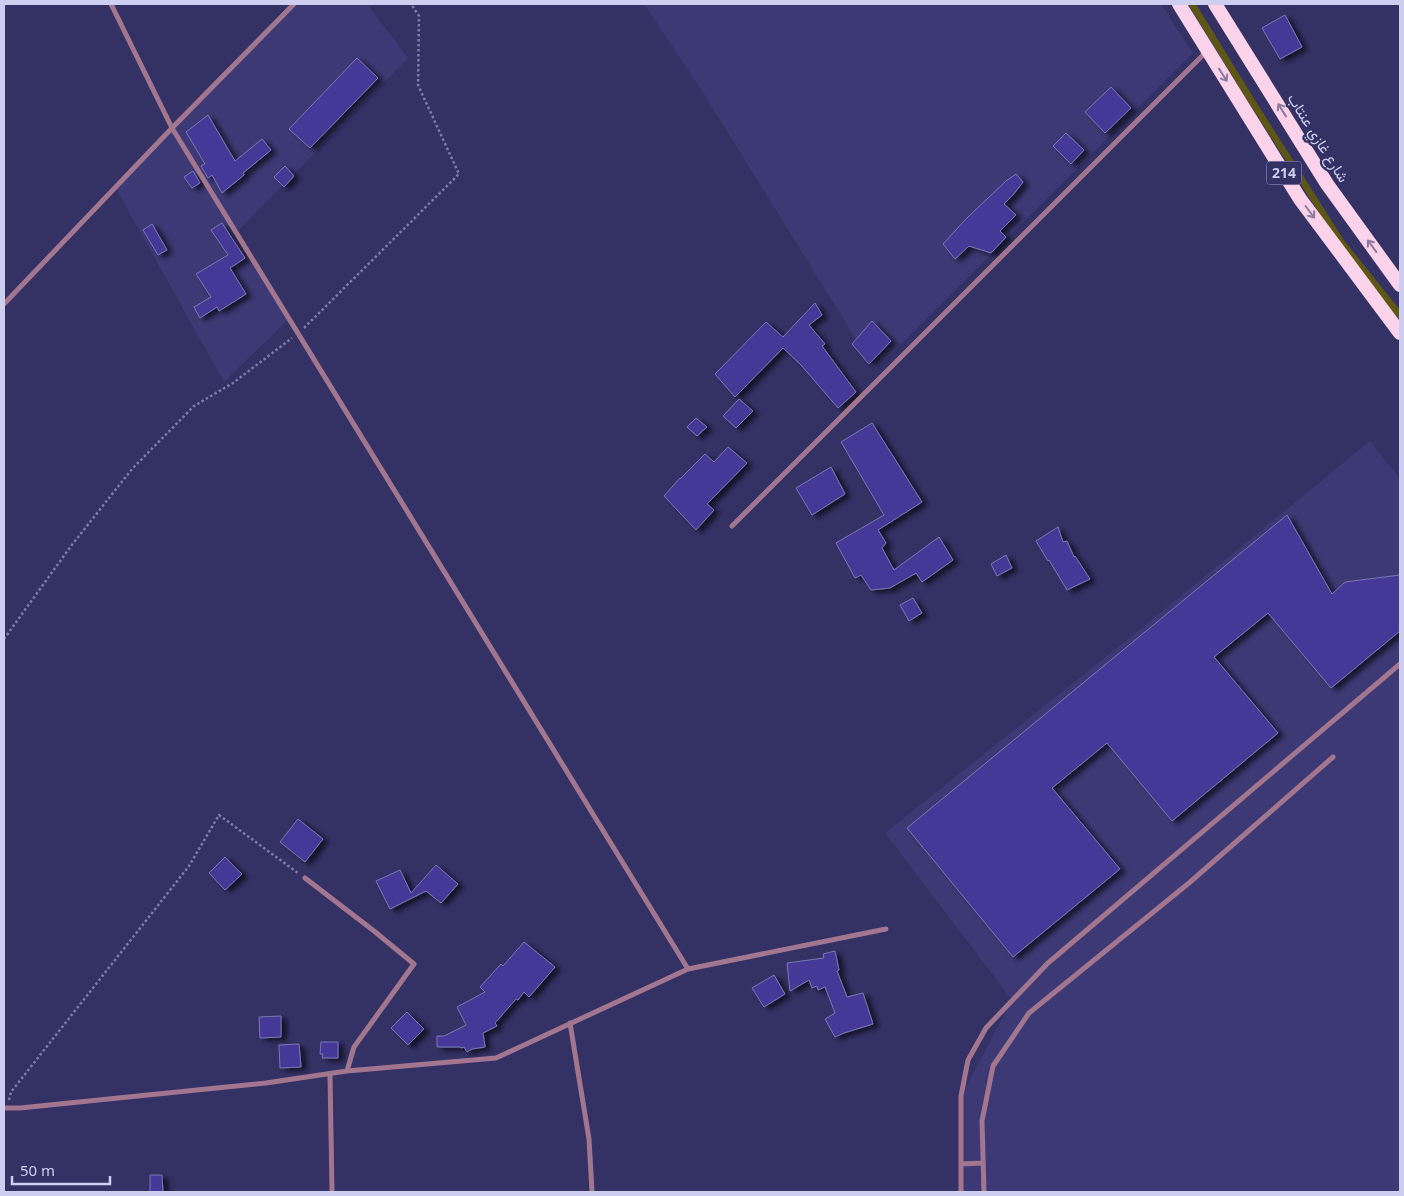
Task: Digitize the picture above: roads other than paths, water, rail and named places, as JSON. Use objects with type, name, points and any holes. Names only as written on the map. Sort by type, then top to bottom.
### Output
[{"type":"highway","name":"214","points":[[1179,4],[1300,199],[1400,333]]},
{"type":"highway","name":"شارع غازي عنتاب","points":[[1215,4],[1327,184],[1400,285]]},
{"type":"street","points":[[111,4],[172,128],[688,969]]},
{"type":"street","points":[[4,304],[172,128],[294,4]]},
{"type":"street","points":[[732,526],[1208,51]]},
{"type":"street","points":[[961,1192],[961,1096],[968,1060],[986,1028],[1048,963],[1400,664]]},
{"type":"street","points":[[984,1192],[982,1121],[993,1066],[1029,1013],[1189,883],[1333,757]]},
{"type":"street","points":[[305,878],[414,964],[354,1047],[347,1071]]},
{"type":"street","points":[[5,1108],[266,1083],[347,1071],[496,1058],[688,969],[886,929]]},
{"type":"street","points":[[570,1023],[589,1139],[592,1192]]},
{"type":"street","points":[[330,1074],[332,1192]]},
{"type":"street","points":[[961,1164],[983,1163]]}]
